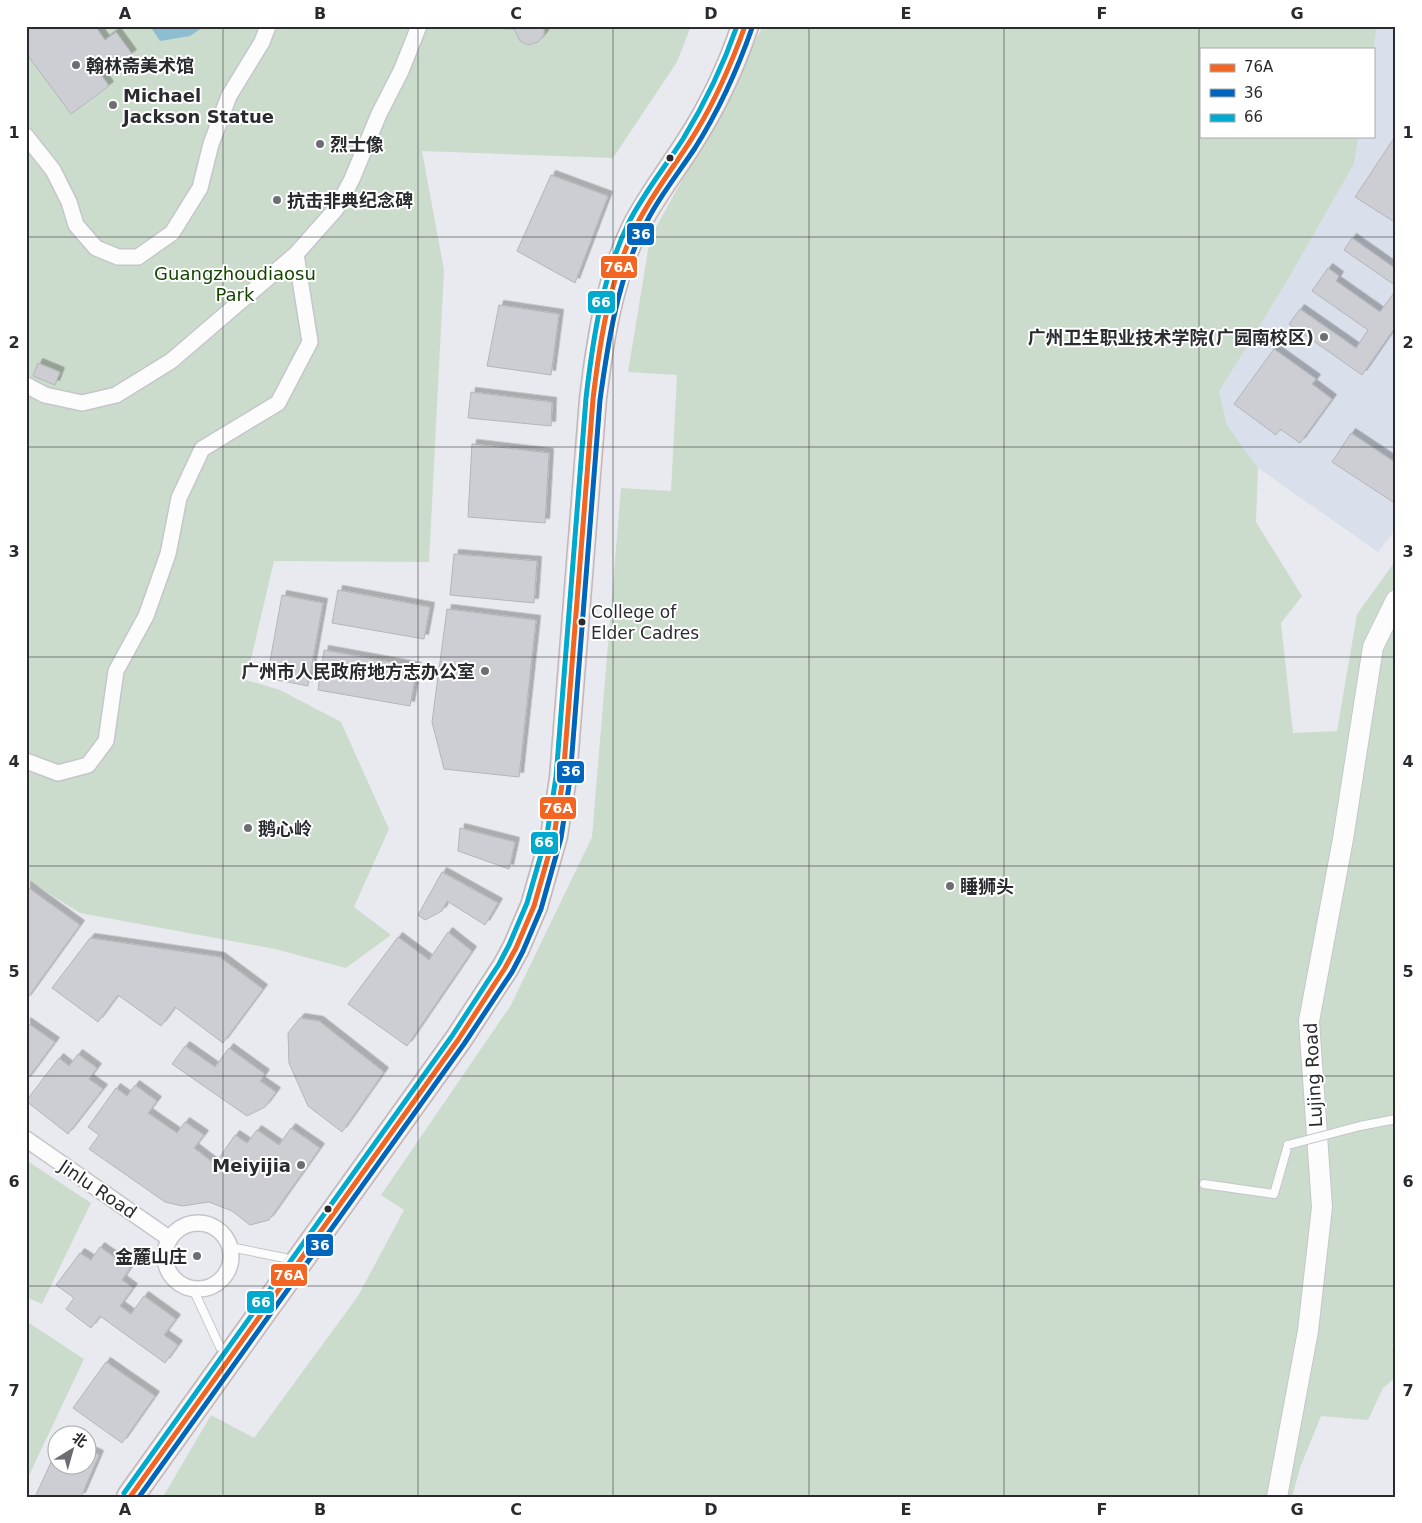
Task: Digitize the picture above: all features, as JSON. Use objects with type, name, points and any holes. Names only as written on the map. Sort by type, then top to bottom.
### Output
[{"type":"highway","points":[[114,1497],[462,1009],[495,956],[513,919],[522,896],[533,857],[543,807],[580,374],[593,299],[606,259],[623,219],[692,108],[710,72],[728,26]]},
{"type":"highway","points":[[130,1497],[458,1040],[505,968],[525,929],[548,859],[554,836],[560,795],[567,739],[593,398],[605,316],[618,271],[636,227],[657,190],[710,107],[727,74],[745,26]]},
{"type":"street","points":[[26,136],[53,170],[69,202],[76,224],[96,248],[118,257],[138,257],[172,233],[200,188],[211,144],[229,96],[262,42],[268,26]]},
{"type":"street","points":[[26,384],[45,395],[82,403],[116,395],[171,361],[296,254],[336,209],[352,179],[378,114],[401,71],[419,26]]},
{"type":"street","points":[[26,761],[58,773],[88,765],[106,741],[116,671],[146,616],[168,554],[179,498],[202,449],[278,403],[310,342],[296,254]]},
{"type":"street","name":"Lujing Road","points":[[1277,1497],[1308,1331],[1322,1207],[1309,1020],[1343,839],[1373,647],[1396,600]]},
{"type":"street","name":"Jinlu Road","points":[[26,1139],[170,1238]]},
{"type":"street","points":[[198,1223],[218,1230],[226,1237],[230,1248],[229,1269],[223,1278],[214,1285],[204,1289],[193,1289],[183,1285],[174,1279],[168,1269],[166,1248],[170,1238],[187,1225],[198,1223]]},
{"type":"lane","points":[[1204,1184],[1274,1194],[1288,1145],[1360,1126],[1396,1119]]},
{"type":"lane","points":[[230,1248],[285,1258]]},
{"type":"lane","points":[[193,1289],[220,1348]]},
{"type":"shaded area","name":"广州卫生职业技术学院(广园南校区)","points":[[1377,26],[1396,26],[1396,529],[1378,552],[1258,468],[1227,425],[1219,392],[1286,283],[1354,164],[1359,138],[1374,138],[1374,48]]},
{"type":"green space","name":"Guangzhoudiaosu Park","points":[[26,26],[691,26],[677,62],[613,158],[422,151],[444,270],[429,562],[274,561],[246,680],[280,690],[341,722],[389,829],[354,907],[391,935],[346,968],[275,949],[80,913],[26,879]]},
{"type":"green space","points":[[763,26],[1377,26],[1374,48],[1200,48],[1200,138],[1359,138],[1354,164],[1286,283],[1219,392],[1227,425],[1258,468],[1256,522],[1302,596],[1281,623],[1293,733],[1337,731],[1357,614],[1396,560],[1396,1342],[1392,1344],[1396,1353],[1396,1377],[1383,1388],[1368,1420],[1321,1416],[1300,1468],[1292,1497],[163,1497],[211,1415],[254,1438],[358,1296],[404,1210],[381,1195],[511,1005],[592,837],[621,488],[671,491],[677,375],[628,372],[650,238],[702,144]]},
{"type":"green space","points":[[26,1160],[91,1203],[42,1304],[26,1297]]},
{"type":"green space","points":[[26,1321],[84,1359],[52,1426],[48,1426],[48,1435],[26,1482]]},
{"type":"water","points":[[150,26],[205,26],[190,36],[160,41]]},
{"type":"building","name":"翰林斋美术馆","points":[[26,26],[95,26],[105,40],[116,32],[132,54],[102,76],[109,86],[71,114],[26,53]]},
{"type":"building","points":[[493,26],[544,26],[544,35],[538,42],[528,45],[520,41],[514,29]]},
{"type":"building","points":[[1396,135],[1396,223],[1355,197]]},
{"type":"building","points":[[551,175],[608,196],[575,283],[517,251]]},
{"type":"building","points":[[1352,238],[1396,269],[1396,286],[1344,250]]},
{"type":"building","points":[[1328,268],[1339,276],[1336,281],[1380,312],[1396,290],[1396,326],[1362,375],[1289,324],[1300,309],[1356,348],[1368,330],[1312,291]]},
{"type":"building","points":[[499,305],[559,314],[551,375],[487,366]]},
{"type":"building","points":[[1274,349],[1316,379],[1312,384],[1332,399],[1300,443],[1280,429],[1276,435],[1234,404]]},
{"type":"building","points":[[38,363],[60,372],[55,385],[33,376]]},
{"type":"building","points":[[471,392],[552,402],[551,426],[468,418]]},
{"type":"building","points":[[1351,433],[1396,463],[1396,504],[1332,462]]},
{"type":"building","points":[[472,444],[549,453],[545,523],[468,517]]},
{"type":"building","points":[[454,554],[537,561],[534,603],[450,595]]},
{"type":"building","points":[[338,590],[430,607],[424,639],[332,623]]},
{"type":"building","points":[[282,595],[323,603],[308,686],[267,678]]},
{"type":"building","name":"广州市人民政府地方志办公室","points":[[447,609],[536,620],[519,777],[444,769],[432,722]]},
{"type":"building","points":[[324,650],[417,667],[410,706],[318,690]]},
{"type":"building","points":[[460,828],[515,842],[509,869],[458,851]]},
{"type":"building","points":[[442,872],[498,903],[485,925],[447,901],[442,911],[425,920],[418,915]]},
{"type":"building","points":[[26,886],[80,925],[26,1000]]},
{"type":"building","points":[[448,932],[472,951],[407,1046],[348,1004],[398,937],[429,960]]},
{"type":"building","points":[[90,938],[220,957],[263,989],[223,1043],[175,1007],[161,1026],[118,995],[98,1022],[52,988]]},
{"type":"building","points":[[300,1018],[319,1021],[384,1072],[342,1132],[308,1106],[289,1063],[288,1033]]},
{"type":"building","points":[[26,1022],[55,1042],[26,1081]]},
{"type":"building","points":[[185,1046],[215,1067],[229,1048],[265,1074],[260,1081],[276,1092],[265,1107],[247,1116],[172,1064]]},
{"type":"building","points":[[78,1054],[97,1068],[89,1079],[103,1089],[68,1134],[26,1101],[59,1058],[69,1066]]},
{"type":"building","points":[[135,1085],[157,1101],[148,1113],[177,1133],[185,1122],[204,1135],[194,1148],[215,1164],[235,1135],[247,1143],[257,1130],[279,1145],[291,1128],[320,1148],[269,1220],[250,1225],[232,1211],[209,1202],[182,1206],[165,1202],[89,1149],[99,1135],[88,1127],[116,1088],[127,1096]]},
{"type":"building","points":[[100,1247],[130,1268],[122,1280],[133,1288],[120,1306],[131,1314],[144,1296],[176,1319],[164,1335],[178,1345],[165,1363],[100,1316],[91,1328],[66,1309],[74,1298],[56,1285],[80,1253],[91,1260]]},
{"type":"building","points":[[106,1362],[155,1396],[122,1443],[73,1408]]},
{"type":"building","points":[[48,1469],[48,1476],[90,1476],[81,1497],[35,1497]]},
{"type":"transit line","name":"66","points":[[124,1493],[452,1036],[499,964],[527,903],[547,834],[556,777],[586,398],[592,353],[605,286],[629,222],[699,112],[720,70],[737,26]]},
{"type":"transit line","name":"76A","points":[[130,1497],[458,1040],[505,968],[534,906],[554,836],[563,778],[593,399],[599,355],[612,289],[636,226],[704,118],[724,79],[745,26]]},
{"type":"transit line","name":"36","points":[[139,1497],[464,1044],[512,972],[541,909],[561,838],[570,779],[600,400],[606,357],[620,292],[633,251],[642,231],[660,199],[695,148],[720,105],[752,28]]},
{"type":"place","name":"翰林斋美术馆","points":[[76,65]]},
{"type":"place","name":"Michael Jackson Statue","points":[[113,105]]},
{"type":"place","name":"烈士像","points":[[320,144]]},
{"type":"place","name":"抗击非典纪念碑","points":[[277,200]]},
{"type":"place","name":"广州卫生职业技术学院(广园南校区)","points":[[1324,337]]},
{"type":"place","name":"College of Elder Cadres","points":[[582,622]]},
{"type":"place","name":"广州市人民政府地方志办公室","points":[[485,671]]},
{"type":"place","name":"鹅心岭","points":[[248,828]]},
{"type":"place","name":"睡狮头","points":[[950,886]]},
{"type":"place","name":"Meiyijia","points":[[301,1165]]},
{"type":"place","name":"金麓山庄","points":[[197,1256]]}]
